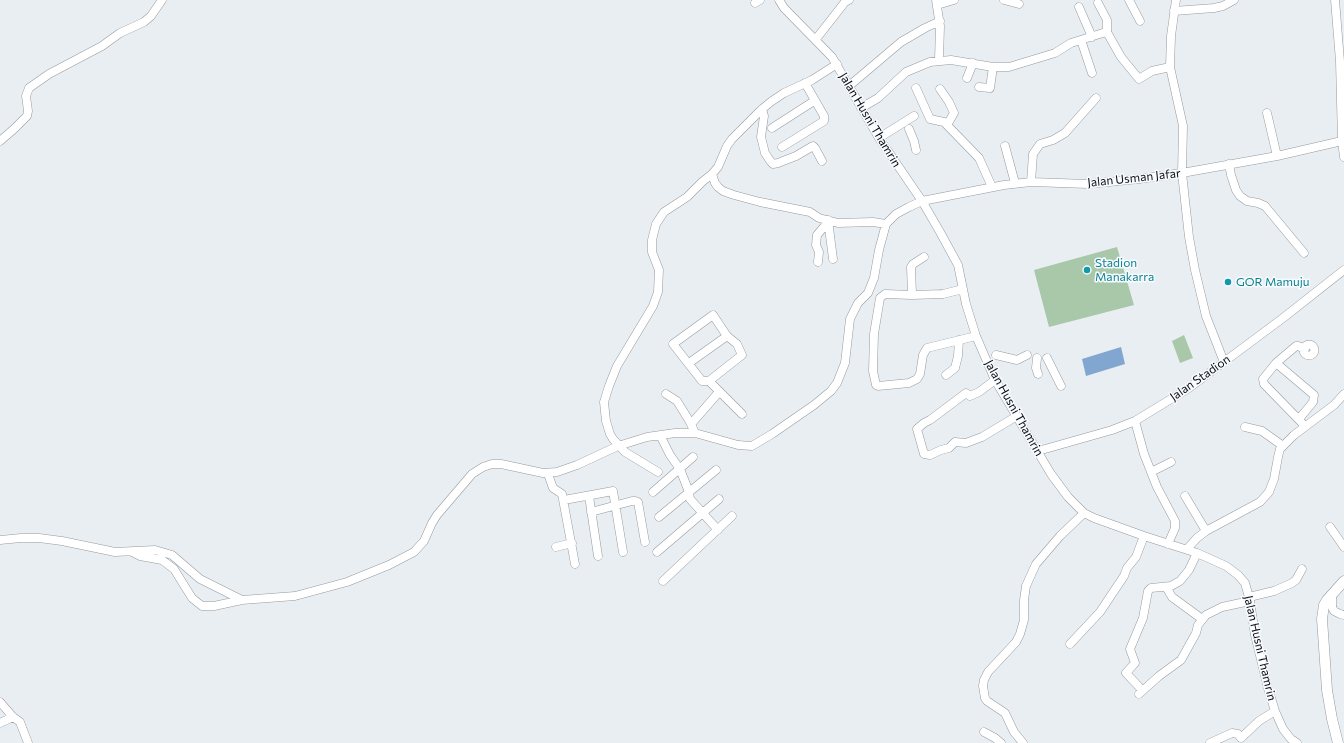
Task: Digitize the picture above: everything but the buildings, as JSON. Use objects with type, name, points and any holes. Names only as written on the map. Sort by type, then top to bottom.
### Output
[{"type":"main road","points":[[1340,740],[1332,719],[1327,690],[1322,619],[1324,605],[1344,581]]},
{"type":"street","points":[[0,141],[27,116],[28,111],[26,96],[30,88],[50,74],[102,46],[120,33],[144,22],[151,16],[162,0]]},
{"type":"street","name":"Jalan Husni Thamrin","points":[[778,0],[784,8],[828,51],[879,138],[922,201],[958,265],[976,336],[996,380],[1059,486],[1084,513],[1144,536],[1197,552],[1226,566],[1235,572],[1245,583],[1250,599],[1255,635],[1275,711],[1283,729],[1295,743]]},
{"type":"street","points":[[816,40],[845,2],[849,0]]},
{"type":"street","points":[[938,60],[940,21],[937,2],[954,0]]},
{"type":"street","points":[[1004,0],[1019,4]]},
{"type":"street","points":[[1129,0],[1140,21]]},
{"type":"street","points":[[1176,0],[1171,36],[1170,67],[1175,96],[1183,126],[1182,173],[1195,270],[1206,316],[1224,362]]},
{"type":"street","points":[[1174,11],[1214,8],[1223,6],[1234,0]]},
{"type":"street","points":[[1335,0],[1340,61],[1344,157]]},
{"type":"street","points":[[1098,2],[1108,22],[1107,33],[1121,57],[1139,79],[1152,71],[1170,67]]},
{"type":"street","points":[[1079,7],[1092,36]]},
{"type":"street","points":[[849,86],[901,42],[940,21]]},
{"type":"street","points":[[861,108],[878,98],[906,72],[930,62],[938,60],[951,60],[993,67],[1013,66],[1054,53],[1067,45],[1092,36],[1107,33]]},
{"type":"street","points":[[1081,40],[1092,73]]},
{"type":"street","points":[[967,78],[973,63]]},
{"type":"street","points":[[658,472],[634,459],[618,446],[610,434],[604,402],[617,366],[653,306],[658,292],[659,270],[652,252],[654,229],[664,212],[687,197],[718,168],[727,146],[732,139],[762,109],[778,97],[837,64]]},
{"type":"street","points":[[979,88],[990,88],[993,67]]},
{"type":"street","points":[[782,147],[824,121],[824,116],[804,83]]},
{"type":"street","points":[[916,88],[930,119],[941,121],[947,125],[979,158],[992,187]]},
{"type":"street","points":[[940,89],[949,102],[954,113],[947,125]]},
{"type":"street","points":[[1031,182],[1033,154],[1040,144],[1065,133],[1096,98]]},
{"type":"street","points":[[772,128],[814,101]]},
{"type":"street","points":[[762,109],[764,116],[761,137],[765,153],[773,164],[796,156],[812,146],[815,148],[822,161]]},
{"type":"street","points":[[1267,113],[1277,156]]},
{"type":"street","points":[[879,138],[914,116]]},
{"type":"street","points":[[895,127],[900,132],[904,132],[910,128],[916,150]]},
{"type":"street","name":"Jalan Usman Jafar","points":[[886,224],[896,214],[922,201],[992,187],[1031,182],[1088,184],[1139,179],[1277,156],[1343,140]]},
{"type":"street","points":[[1005,146],[1015,183]]},
{"type":"street","points":[[1229,164],[1236,190],[1240,196],[1247,201],[1265,206],[1304,253]]},
{"type":"street","points":[[132,552],[140,556],[162,560],[174,569],[192,598],[202,606],[214,606],[242,600],[295,596],[323,590],[347,582],[406,557],[420,548],[437,515],[472,474],[483,467],[492,464],[501,464],[548,474],[565,470],[618,446],[660,435],[695,433],[738,445],[752,446],[772,434],[814,405],[830,391],[840,378],[844,368],[850,319],[858,303],[868,293],[874,278],[886,224],[873,222],[838,223],[820,218],[810,212],[760,202],[723,191],[715,183],[712,174]]},
{"type":"street","points":[[828,221],[833,260]]},
{"type":"street","points":[[828,221],[817,235],[816,245],[819,252],[819,259],[831,239]]},
{"type":"street","points":[[912,295],[911,267],[913,264],[924,258]]},
{"type":"street","name":"Jalan Stadion","points":[[1038,451],[1112,430],[1136,421],[1189,388],[1344,270]]},
{"type":"street","points":[[963,289],[943,294],[886,294],[880,298],[874,334],[873,370],[876,384],[878,386],[909,383],[917,379],[920,374],[923,355],[927,348],[976,336]]},
{"type":"street","points":[[713,315],[727,336],[737,344],[742,355],[709,381],[702,381],[673,344],[713,315]]},
{"type":"street","points":[[689,363],[727,336]]},
{"type":"street","points":[[946,375],[955,368],[958,356],[959,340]]},
{"type":"street","points":[[1305,349],[1296,346],[1276,363],[1263,377],[1263,382],[1305,426]]},
{"type":"street","points":[[996,355],[1017,360],[1027,355]]},
{"type":"street","points":[[1037,358],[1036,368],[1038,374]]},
{"type":"street","points":[[1047,358],[1061,386]]},
{"type":"street","points":[[1276,363],[1314,395],[1313,402],[1299,419]]},
{"type":"street","points":[[996,380],[975,394],[969,396],[966,393],[924,423],[917,430],[924,454],[930,455],[940,450],[949,448],[955,442],[966,443],[982,437],[1017,416]]},
{"type":"street","points":[[709,381],[742,414]]},
{"type":"street","points":[[691,424],[719,392]]},
{"type":"street","points":[[666,394],[677,401],[695,433]]},
{"type":"street","points":[[1187,550],[1197,538],[1206,531],[1260,502],[1269,492],[1274,479],[1280,450],[1283,446],[1305,426],[1334,405],[1344,394]]},
{"type":"street","points":[[1136,421],[1144,454],[1151,472],[1157,487],[1175,521],[1175,528],[1168,544]]},
{"type":"street","points":[[1245,427],[1262,431],[1283,446]]},
{"type":"street","points":[[660,435],[670,456],[680,469],[689,492],[690,499],[718,530]]},
{"type":"street","points":[[653,492],[693,457]]},
{"type":"street","points":[[1151,472],[1171,462]]},
{"type":"street","points":[[659,517],[716,470]]},
{"type":"street","points":[[548,474],[553,488],[562,494],[564,500],[575,564]]},
{"type":"street","points":[[564,500],[613,491],[623,552]]},
{"type":"street","points":[[589,496],[598,556]]},
{"type":"street","points":[[1185,496],[1206,531]]},
{"type":"street","points":[[657,552],[719,500]]},
{"type":"street","points":[[591,512],[635,501],[638,502],[645,542]]},
{"type":"street","points":[[1023,743],[1014,732],[1005,713],[987,701],[982,686],[988,672],[1016,642],[1020,634],[1024,620],[1026,586],[1036,564],[1060,536],[1084,513]]},
{"type":"street","points":[[663,581],[732,516]]},
{"type":"street","points":[[1330,527],[1344,547]]},
{"type":"street","points":[[1070,644],[1100,612],[1124,576],[1127,568],[1136,557],[1144,536]]},
{"type":"street","points":[[0,540],[39,538],[62,540],[115,552],[155,550],[172,555],[200,579],[242,600]]},
{"type":"street","points":[[556,547],[572,543]]},
{"type":"street","points":[[1197,552],[1189,570],[1180,582],[1171,586],[1149,589],[1143,618],[1130,649],[1136,662],[1126,673],[1141,692],[1181,660],[1196,633],[1198,625],[1206,615],[1222,607],[1274,591],[1292,583],[1296,580],[1302,568]]},
{"type":"street","points":[[1166,587],[1172,597],[1202,619]]},
{"type":"street","points":[[1332,594],[1332,607],[1334,611],[1344,615]]},
{"type":"street","points":[[0,702],[12,717],[20,722],[28,743]]},
{"type":"street","points":[[1210,743],[1232,732],[1238,734],[1240,740],[1259,721],[1275,711]]},
{"type":"street","points":[[0,723],[12,717]]},
{"type":"street","points":[[984,732],[1001,743]]},
{"type":"green space","points":[[1117,247],[1134,305],[1049,327],[1034,270]]},
{"type":"green space","points":[[1184,335],[1193,358],[1180,363],[1172,341]]},
{"type":"water","points":[[1121,347],[1125,364],[1086,376],[1082,359]]},
{"type":"place","name":"Stadion Manakarra","points":[[1087,270]]},
{"type":"place","name":"GOR Mamuju","points":[[1228,282]]}]
